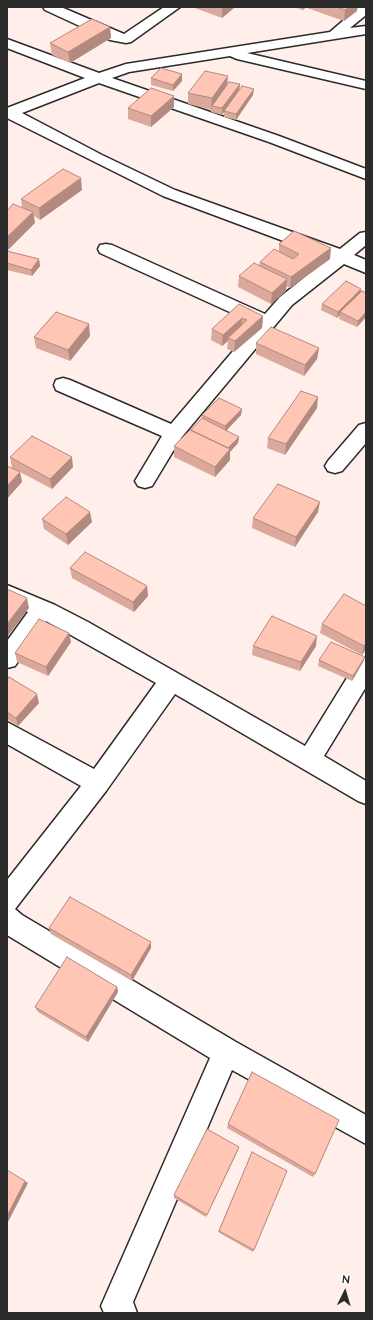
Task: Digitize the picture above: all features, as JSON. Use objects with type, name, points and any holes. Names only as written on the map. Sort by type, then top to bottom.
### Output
[{"type":"street","points":[[50,7],[115,37],[126,39],[173,7]]},
{"type":"street","points":[[334,35],[366,8]]},
{"type":"street","points":[[8,113],[126,68],[366,30]]},
{"type":"street","points":[[7,43],[98,78],[274,139],[366,174]]},
{"type":"street","points":[[226,52],[366,84]]},
{"type":"street","points":[[8,113],[169,193],[341,256],[366,268]]},
{"type":"street","points":[[145,481],[174,433],[286,301],[366,237]]},
{"type":"street","points":[[106,249],[268,322]]},
{"type":"street","points":[[63,385],[174,433]]},
{"type":"street","points":[[335,466],[366,430]]},
{"type":"street","points":[[7,594],[80,628],[366,793]]},
{"type":"street","points":[[7,659],[42,609]]},
{"type":"street","points":[[309,760],[366,667]]},
{"type":"street","points":[[7,900],[98,782],[172,681]]},
{"type":"street","points":[[7,732],[98,782]]},
{"type":"street","points":[[7,918],[14,924],[226,1052],[366,1130]]},
{"type":"street","points":[[122,1313],[116,1306],[226,1052]]},
{"type":"building","points":[[337,7],[349,7],[345,10]]},
{"type":"building","points":[[92,19],[110,27],[68,52],[50,43]]},
{"type":"building","points":[[161,68],[182,74],[173,85],[151,78]]},
{"type":"building","points":[[205,71],[228,76],[212,98],[188,93]]},
{"type":"building","points":[[229,82],[240,84],[222,108],[212,106]]},
{"type":"building","points":[[242,86],[254,89],[236,114],[224,111]]},
{"type":"building","points":[[151,88],[174,96],[151,116],[128,108]]},
{"type":"building","points":[[63,169],[81,178],[39,208],[21,199]]},
{"type":"building","points":[[13,204],[33,212],[7,237],[7,211]]},
{"type":"building","points":[[294,231],[331,248],[291,277],[260,262],[274,249],[293,259],[299,254],[279,244]]},
{"type":"building","points":[[7,251],[39,259],[31,270],[7,263]]},
{"type":"building","points":[[254,263],[287,279],[272,293],[239,276]]},
{"type":"building","points":[[346,281],[361,289],[338,312],[322,304]]},
{"type":"building","points":[[362,291],[366,293],[366,312],[358,321],[340,312]]},
{"type":"building","points":[[239,304],[263,316],[235,341],[228,338],[247,320],[242,318],[223,335],[212,329]]},
{"type":"building","points":[[56,312],[89,324],[68,350],[34,337]]},
{"type":"building","points":[[271,327],[319,348],[305,365],[256,343]]},
{"type":"building","points":[[301,391],[318,397],[286,444],[268,438]]},
{"type":"building","points":[[219,398],[242,409],[225,426],[202,415]]},
{"type":"building","points":[[202,418],[239,437],[228,448],[191,430]]},
{"type":"building","points":[[190,430],[230,449],[215,467],[174,446]]},
{"type":"building","points":[[32,436],[72,457],[50,479],[10,457]]},
{"type":"building","points":[[7,466],[20,472],[7,486]]},
{"type":"building","points":[[278,484],[320,502],[296,537],[253,518]]},
{"type":"building","points":[[66,497],[90,512],[66,534],[42,519]]},
{"type":"building","points":[[85,552],[147,586],[133,602],[70,568]]},
{"type":"building","points":[[7,589],[27,598],[7,624]]},
{"type":"building","points":[[344,594],[366,606],[366,643],[364,646],[322,624]]},
{"type":"building","points":[[272,616],[317,636],[301,662],[253,646]]},
{"type":"building","points":[[39,619],[69,633],[46,667],[15,653]]},
{"type":"building","points":[[331,642],[365,657],[353,676],[319,660]]},
{"type":"building","points":[[9,677],[37,694],[16,718],[7,712],[7,680]]},
{"type":"building","points":[[70,897],[151,942],[131,975],[49,928]]},
{"type":"building","points":[[67,957],[117,987],[86,1037],[35,1007]]},
{"type":"building","points":[[252,1072],[339,1120],[315,1174],[228,1124]]},
{"type":"building","points":[[207,1129],[239,1147],[207,1215],[174,1195]]},
{"type":"building","points":[[252,1152],[287,1171],[254,1250],[219,1231]]},
{"type":"building","points":[[7,1170],[25,1181],[7,1216]]}]
